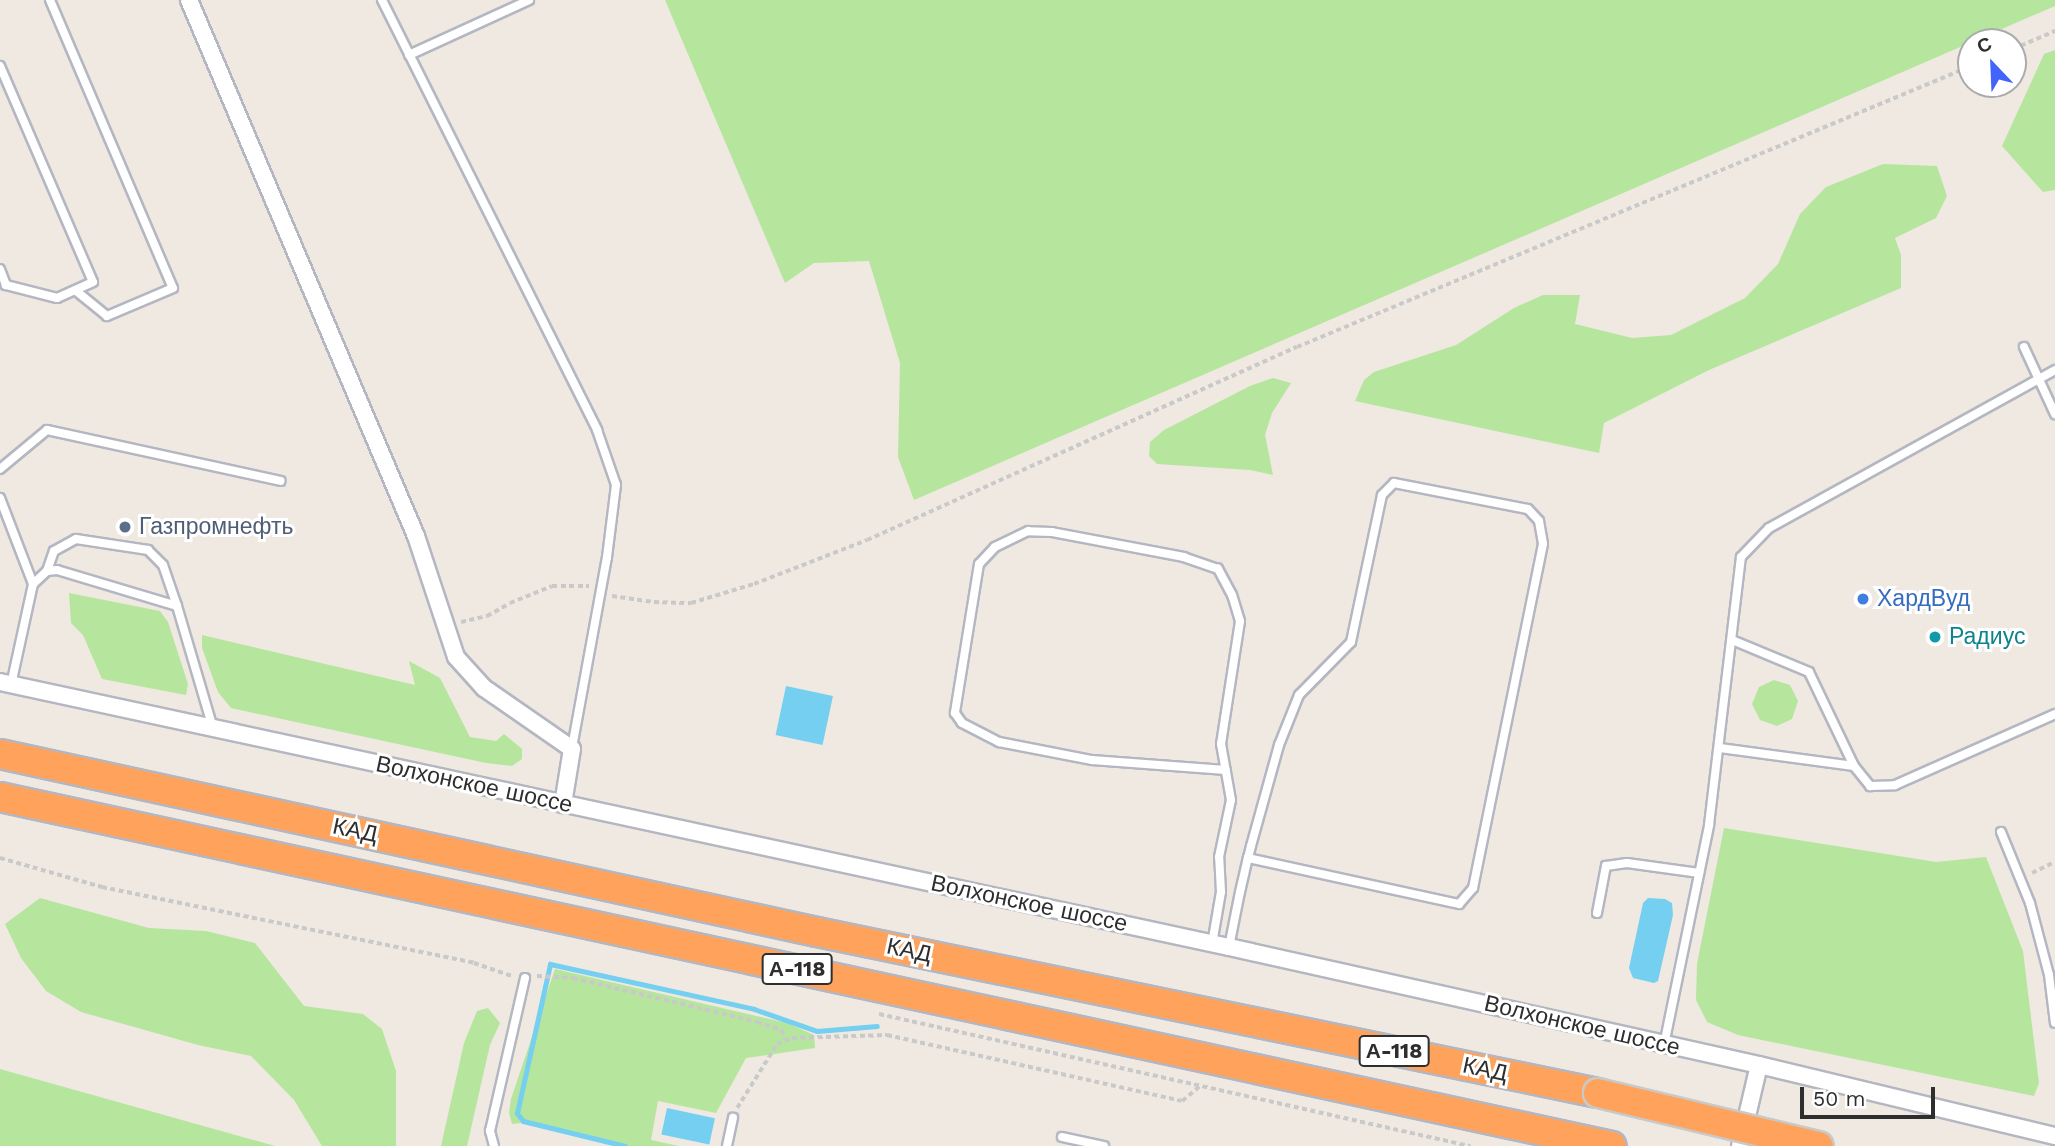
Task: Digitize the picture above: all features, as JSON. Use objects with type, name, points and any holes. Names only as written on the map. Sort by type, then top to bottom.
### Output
[{"type":"highway","name":"КАД","points":[[0,754],[817,932],[1598,1093],[1819,1146]]},
{"type":"highway","name":"КАД","points":[[0,797],[1603,1144]]},
{"type":"street","points":[[189,0],[416,536],[456,656],[484,688],[572,749],[563,804]]},
{"type":"street","name":"Волхонское шоссе","points":[[6,684],[1229,947],[1759,1065],[2055,1136]]},
{"type":"street","points":[[1740,1146],[1759,1065]]},
{"type":"lane","points":[[50,0],[173,288],[107,316],[75,290]]},
{"type":"lane","points":[[382,0],[597,430],[616,485],[601,589],[572,749]]},
{"type":"lane","points":[[409,55],[529,0]]},
{"type":"lane","points":[[0,66],[93,282],[57,298],[6,285],[0,270]]},
{"type":"lane","points":[[2024,347],[2055,414]]},
{"type":"lane","points":[[1664,1045],[1709,825],[1741,557],[1769,528],[2055,370]]},
{"type":"lane","points":[[0,469],[47,430],[280,481]]},
{"type":"lane","points":[[1229,947],[1248,858],[1279,746],[1300,695],[1350,642],[1382,495],[1394,483],[1528,509],[1539,522],[1543,544],[1473,888],[1459,904],[1248,858]]},
{"type":"lane","points":[[1,501],[33,584]]},
{"type":"lane","points":[[1212,944],[1222,892],[1219,857],[1231,800],[1226,770],[1221,744],[1240,621],[1232,595],[1218,569],[1184,557],[1052,532],[1028,531],[995,547],[979,564],[955,713],[962,723],[999,742],[1092,760],[1226,770]]},
{"type":"lane","points":[[6,684],[33,584],[47,571],[54,551],[76,539],[148,550],[163,565],[213,728]]},
{"type":"lane","points":[[47,571],[57,570],[177,606]]},
{"type":"lane","points":[[1732,640],[1810,672],[1854,766],[1870,786],[1895,785],[2055,714]]},
{"type":"lane","points":[[1720,748],[1854,766]]},
{"type":"lane","points":[[2001,832],[2030,904],[2049,975],[2055,1023]]},
{"type":"lane","points":[[1597,913],[1606,866],[1627,863],[1699,873]]},
{"type":"lane","points":[[494,1146],[490,1131],[524,978]]},
{"type":"lane","points":[[727,1146],[733,1118]]},
{"type":"lane","points":[[1062,1137],[1104,1146]]},
{"type":"path","points":[[2027,43],[2055,32]]},
{"type":"path","points":[[446,629],[465,620],[487,616],[510,603],[552,586],[601,589],[654,602],[691,603],[754,584],[867,540],[1297,347],[1957,72]]},
{"type":"path","points":[[0,859],[102,887],[474,963],[524,978],[548,975],[564,977],[757,1022],[782,1030],[785,1040]]},
{"type":"path","points":[[2020,878],[2055,862]]},
{"type":"path","points":[[879,1014],[1470,1146]]},
{"type":"path","points":[[733,1118],[778,1044],[785,1040],[887,1035],[1182,1101],[1200,1086]]},
{"type":"green space","points":[[665,0],[2055,0],[2055,6],[2004,28],[1957,28],[1957,48],[914,500],[898,457],[900,363],[869,261],[814,263],[785,283]]},
{"type":"green space","points":[[2055,50],[2055,190],[2043,192],[2002,146],[2024,98],[2027,98],[2027,91],[2044,54]]},
{"type":"green space","points":[[1883,164],[1937,166],[1947,196],[1936,218],[1895,238],[1901,255],[1901,288],[1709,370],[1604,423],[1599,453],[1355,401],[1364,380],[1374,372],[1456,345],[1514,308],[1543,295],[1580,295],[1575,324],[1632,338],[1671,335],[1745,298],[1778,264],[1800,214],[1826,187]]},
{"type":"green space","points":[[1273,378],[1291,383],[1272,413],[1265,435],[1273,475],[1250,470],[1157,464],[1149,456],[1150,442],[1164,430],[1250,386]]},
{"type":"green space","points":[[69,593],[160,611],[168,622],[188,684],[186,695],[102,679],[83,635],[71,623]]},
{"type":"green space","points":[[202,635],[415,685],[409,661],[440,678],[470,737],[496,741],[504,734],[522,749],[522,759],[512,766],[486,763],[231,708],[218,692],[202,648]]},
{"type":"green space","points":[[1774,680],[1790,685],[1798,701],[1792,719],[1777,726],[1760,720],[1752,704],[1759,687]]},
{"type":"green space","points":[[1724,828],[1936,862],[1986,857],[2023,951],[2039,1083],[2034,1096],[1738,1035],[1707,1022],[1696,1000],[1697,964]]},
{"type":"green space","points":[[40,898],[149,928],[206,931],[255,943],[304,1006],[363,1014],[382,1029],[396,1071],[396,1146],[322,1146],[294,1100],[251,1056],[198,1045],[81,1012],[46,991],[21,958],[5,924]]},
{"type":"green space","points":[[555,969],[787,1023],[814,1035],[815,1048],[746,1058],[716,1113],[658,1101],[651,1140],[679,1146],[625,1146],[521,1123],[512,1124],[509,1113],[511,1099]]},
{"type":"green space","points":[[488,1008],[500,1023],[490,1045],[467,1146],[441,1146],[464,1043],[477,1011]]},
{"type":"green space","points":[[0,1069],[275,1146],[0,1146]]},
{"type":"water","points":[[786,686],[833,696],[823,745],[776,735]]},
{"type":"water","points":[[1648,898],[1665,899],[1672,903],[1673,915],[1658,981],[1654,983],[1633,978],[1629,968],[1643,903]]},
{"type":"water","points":[[667,1108],[715,1118],[709,1145],[661,1134]]},
{"type":"waterway","points":[[625,1146],[523,1121],[517,1113],[550,964],[754,1009],[817,1031],[877,1026]]},
{"type":"place","name":"Газпромнефть","points":[[125,527]]},
{"type":"place","name":"ХардВуд","points":[[1863,599]]},
{"type":"place","name":"Радиус","points":[[1935,637]]}]
